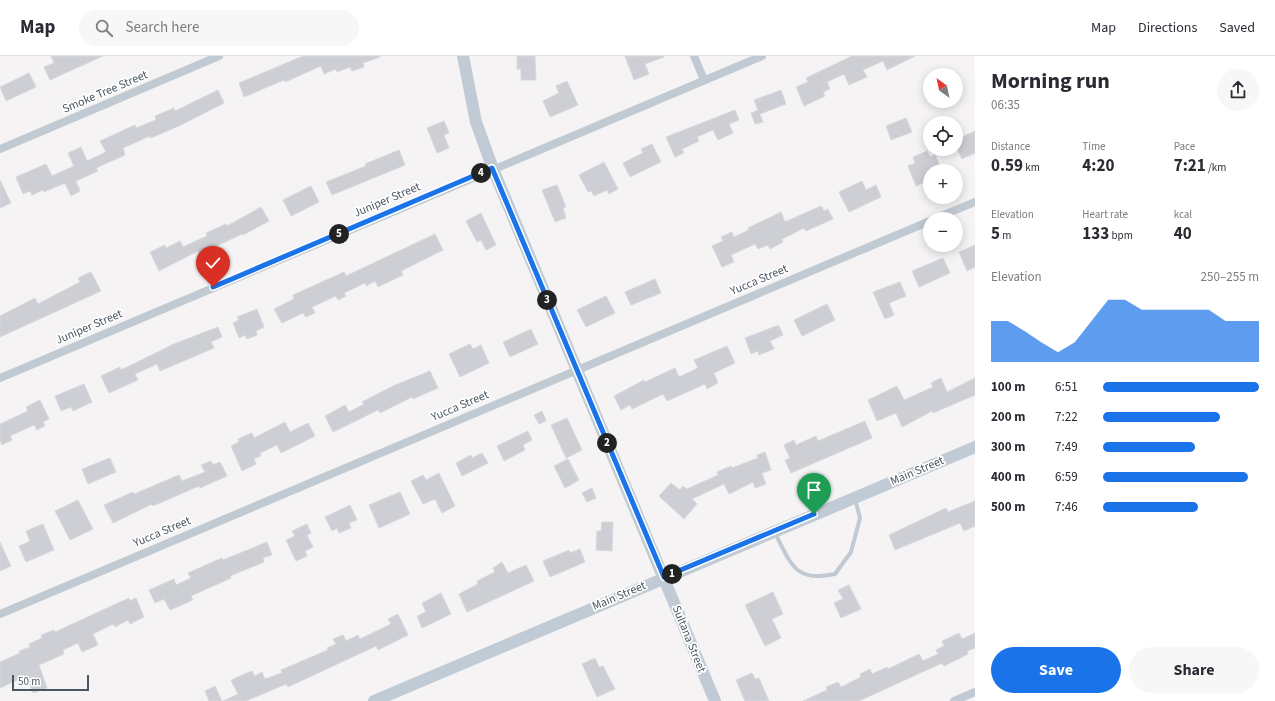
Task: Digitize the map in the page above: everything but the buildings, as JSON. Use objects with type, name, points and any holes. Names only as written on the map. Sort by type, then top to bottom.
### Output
[{"type":"street","name":"Smoke Tree Street","points":[[0,149],[219,56]]},
{"type":"street","name":"Sultana Street","points":[[463,56],[476,122],[492,168],[715,701]]},
{"type":"street","points":[[694,56],[704,80]]},
{"type":"street","name":"Juniper Street","points":[[0,378],[492,168],[762,56]]},
{"type":"street","points":[[951,212],[975,202]]},
{"type":"street","name":"Yucca Street","points":[[0,614],[923,224]]},
{"type":"street","name":"Main Street","points":[[374,701],[975,446]]},
{"type":"street","points":[[954,701],[975,692]]},
{"type":"lane","points":[[774,531],[791,564],[803,574],[822,577],[835,574],[851,552],[860,518],[855,497]]},
{"type":"route","points":[[213,287],[492,168],[664,577],[814,514]]}]
